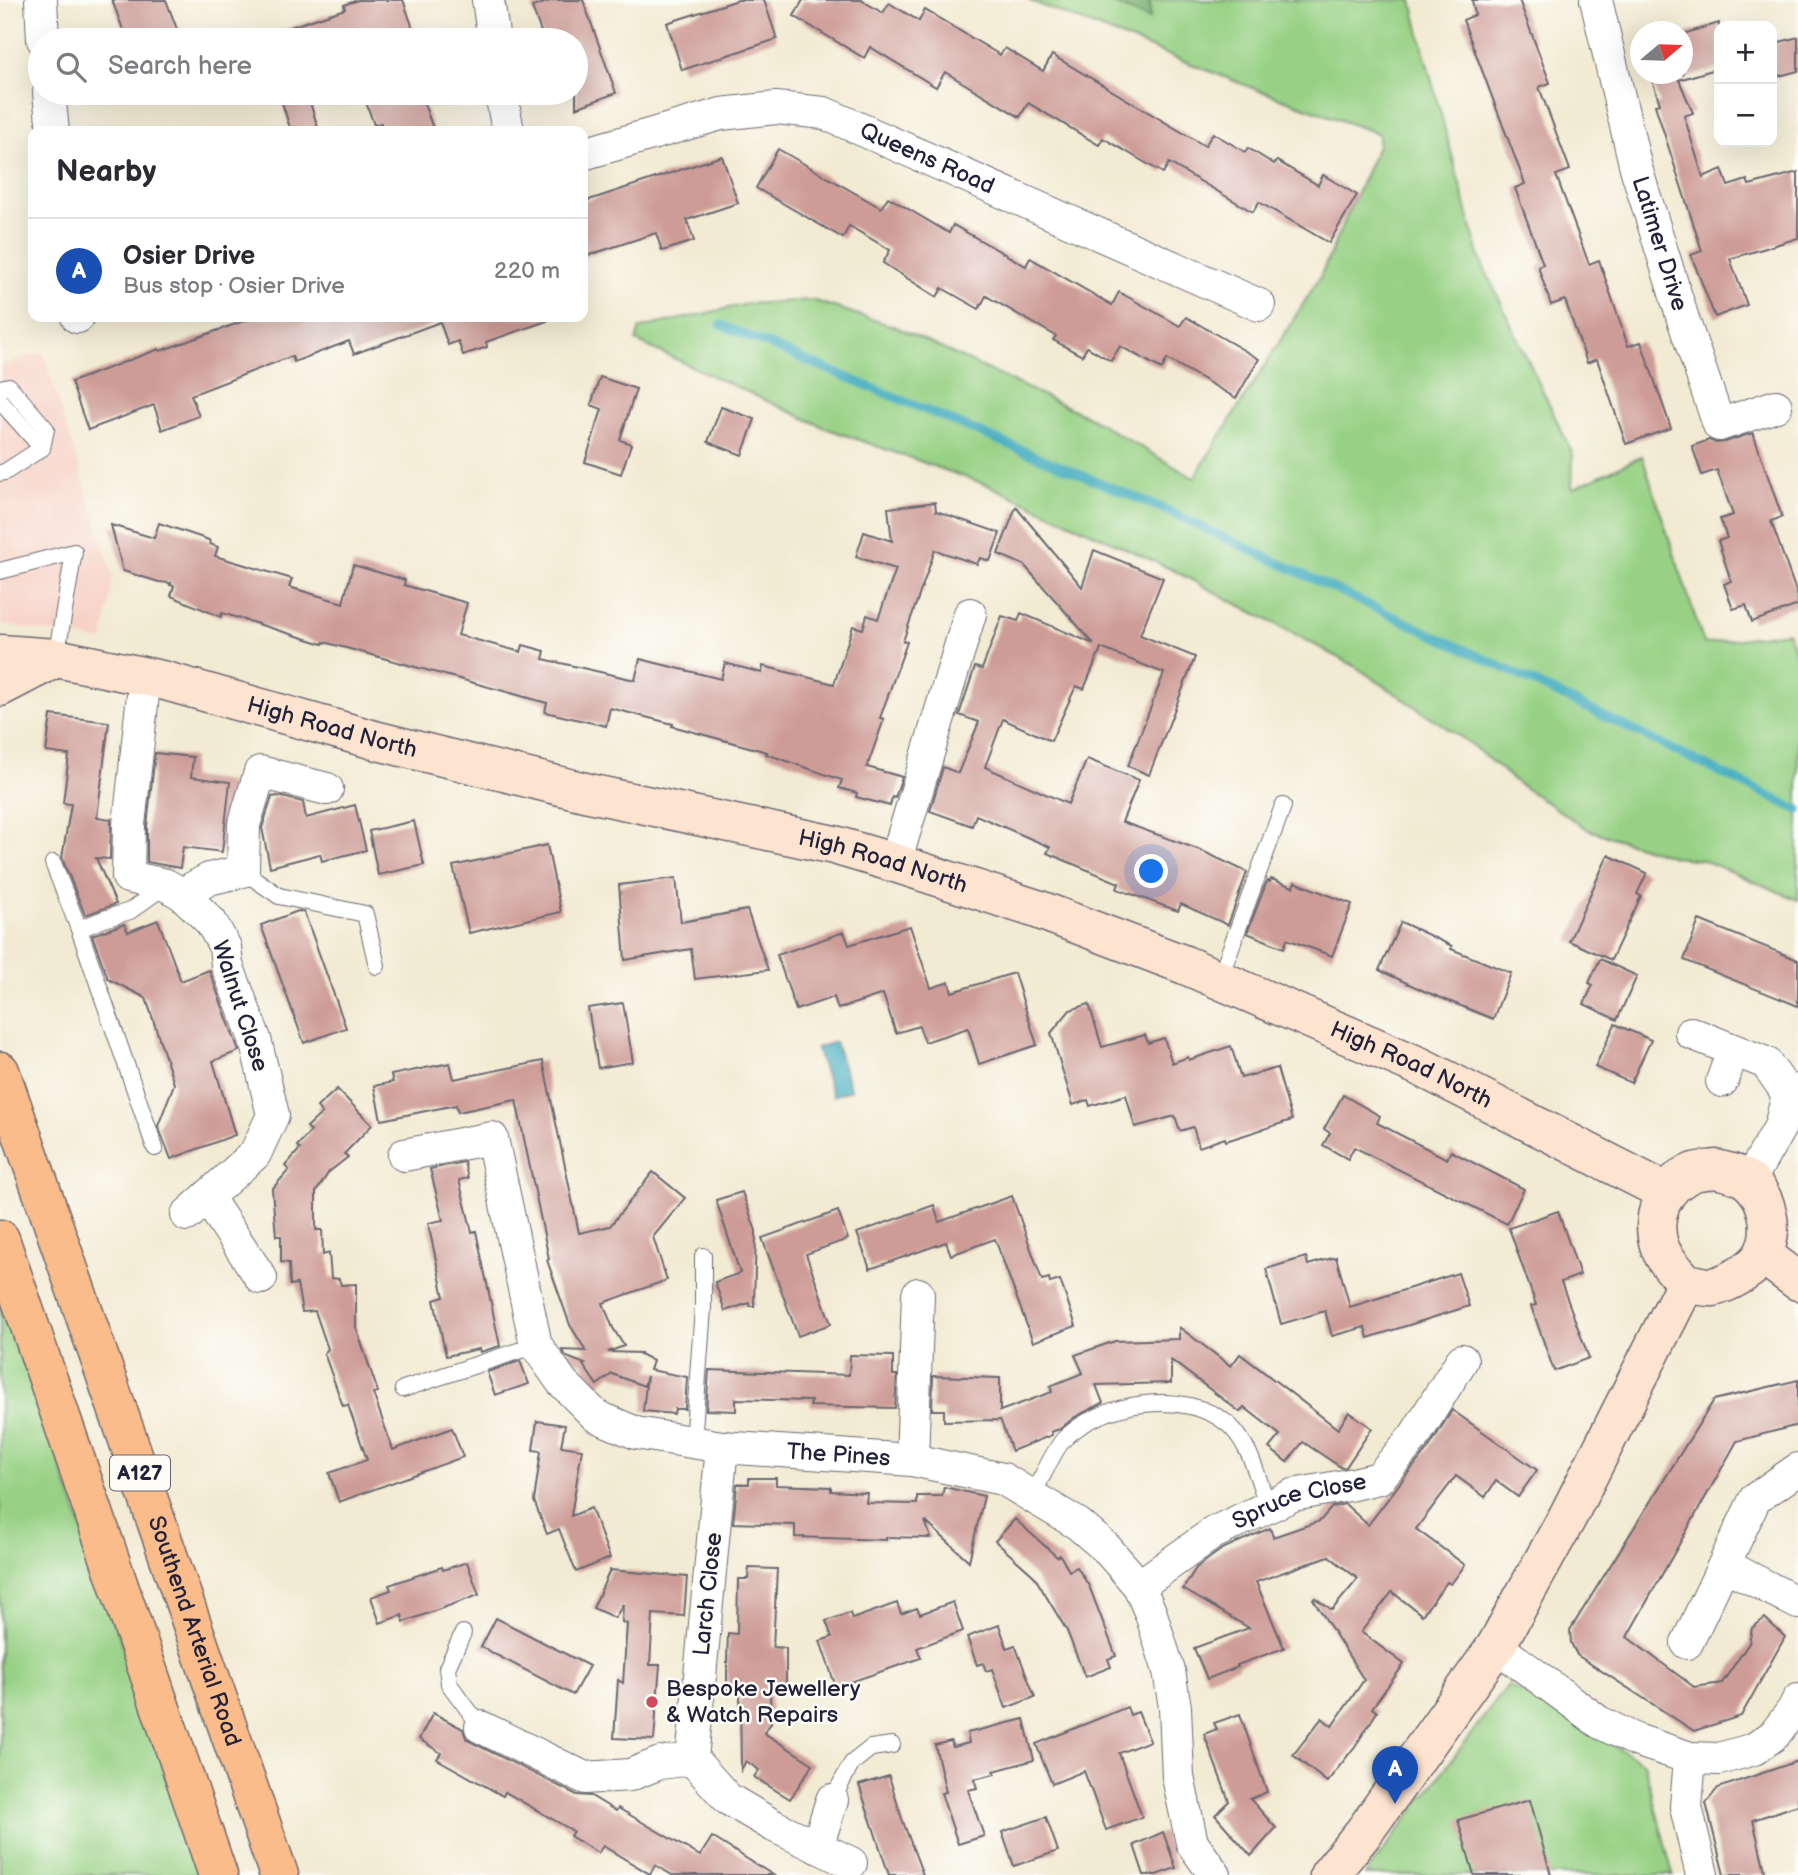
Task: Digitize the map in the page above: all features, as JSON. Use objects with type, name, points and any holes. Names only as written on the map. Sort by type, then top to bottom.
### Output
[{"type":"highway","name":"Southend Arterial Road","points":[[0,1070],[279,1875]]},
{"type":"highway","name":"A127","points":[[0,1238],[218,1875]]},
{"type":"street","points":[[41,0],[42,28]]},
{"type":"street","points":[[488,0],[492,28]]},
{"type":"street","name":"Latimer Drive","points":[[1596,0],[1636,168],[1682,319],[1719,425],[1776,406]]},
{"type":"street","points":[[50,105],[52,126]]},
{"type":"street","points":[[503,105],[507,126]]},
{"type":"street","name":"Queens Road","points":[[588,153],[721,114],[776,108],[824,113],[1259,305]]},
{"type":"street","points":[[895,863],[970,614]]},
{"type":"street","name":"High Road North","points":[[0,654],[56,658],[145,676],[404,747],[589,793],[834,845],[895,863],[1037,909],[1185,965],[1421,1067],[1666,1192]]},
{"type":"street","points":[[0,687],[56,658]]},
{"type":"street","points":[[145,676],[129,825],[128,877],[174,890],[243,871],[244,825],[260,772],[327,789]]},
{"type":"street","name":"Walnut Close","points":[[174,890],[211,922],[225,947],[227,965],[255,1039],[273,1115],[254,1154],[197,1206],[261,1278]]},
{"type":"street","points":[[1690,1033],[1766,1063],[1793,1092],[1780,1127],[1749,1181]]},
{"type":"street","points":[[1722,1082],[1733,1051]]},
{"type":"street","name":"The Pines","points":[[404,1155],[492,1138],[536,1345],[562,1382],[596,1416],[636,1433],[708,1445],[912,1460],[1003,1479],[1078,1524],[1106,1548],[1139,1587],[1151,1614],[1169,1671],[1175,1707],[1178,1777],[1192,1843],[1215,1875]]},
{"type":"street","points":[[1716,1169],[1735,1173],[1749,1181],[1761,1197],[1768,1213],[1769,1231],[1763,1255],[1741,1275],[1712,1287],[1686,1283],[1661,1250],[1656,1231],[1657,1210],[1666,1192],[1680,1179],[1697,1171],[1716,1169]]},
{"type":"street","points":[[1763,1255],[1798,1281]]},
{"type":"street","points":[[1329,1875],[1364,1832],[1496,1646],[1568,1516],[1686,1283]]},
{"type":"street","points":[[912,1460],[918,1294]]},
{"type":"street","name":"Spruce Close","points":[[1139,1587],[1213,1533],[1293,1495],[1379,1478],[1414,1437],[1462,1360]]},
{"type":"street","name":"Larch Close","points":[[692,1759],[708,1445]]},
{"type":"street","points":[[1687,1643],[1755,1499],[1798,1469]]},
{"type":"street","points":[[1725,1565],[1798,1603]]},
{"type":"street","points":[[1496,1646],[1599,1721],[1636,1740],[1690,1758],[1719,1759],[1754,1749],[1774,1735],[1798,1700]]},
{"type":"street","points":[[481,1727],[585,1778],[630,1775],[660,1763],[692,1759],[728,1799],[774,1826],[852,1863]]},
{"type":"street","points":[[1690,1758],[1686,1807],[1702,1875]]},
{"type":"street","points":[[817,1847],[832,1800]]},
{"type":"lane","points":[[0,388],[9,386],[46,429],[42,448],[0,473]]},
{"type":"lane","points":[[0,401],[42,448]]},
{"type":"lane","points":[[0,571],[74,552],[56,658]]},
{"type":"lane","points":[[1219,980],[1283,806]]},
{"type":"lane","points":[[53,863],[79,929],[155,1148]]},
{"type":"lane","points":[[243,871],[279,896],[365,915],[377,966]]},
{"type":"lane","points":[[79,929],[130,911],[174,890]]},
{"type":"lane","points":[[703,1256],[708,1445]]},
{"type":"lane","points":[[403,1389],[536,1345]]},
{"type":"lane","points":[[1032,1496],[1062,1440],[1082,1424],[1115,1409],[1151,1403],[1182,1403],[1210,1412],[1229,1425],[1245,1445],[1268,1507]]},
{"type":"lane","points":[[463,1633],[447,1668],[449,1684],[481,1727]]},
{"type":"lane","points":[[832,1800],[852,1763],[872,1748],[892,1745]]},
{"type":"shaded area","points":[[43,352],[113,576],[103,641],[0,624],[0,366]]},
{"type":"green space","points":[[1028,0],[1412,0],[1480,259],[1573,455],[1572,487],[1642,456],[1704,644],[1787,632],[1798,657],[1798,900],[1703,860],[1674,857],[1589,830],[1517,783],[1468,742],[1353,665],[1173,570],[990,486],[828,429],[636,341],[640,328],[747,304],[812,300],[896,327],[1089,417],[1194,478],[1320,277],[1378,146],[1379,134],[1250,87]]},
{"type":"green space","points":[[1104,0],[1150,0],[1150,19]]},
{"type":"green space","points":[[0,1291],[202,1875],[0,1875]]},
{"type":"green space","points":[[1508,1685],[1644,1763],[1673,1875],[1365,1875]]},
{"type":"water","points":[[835,1042],[851,1090],[833,1096],[816,1048]]},
{"type":"building","points":[[112,0],[166,0],[176,28],[122,28]]},
{"type":"building","points":[[358,0],[403,0],[413,28],[287,28],[345,9],[344,5]]},
{"type":"building","points":[[553,0],[583,0],[616,93],[588,104],[588,28],[540,28],[532,7]]},
{"type":"building","points":[[738,0],[764,0],[777,39],[682,70],[667,23]]},
{"type":"building","points":[[803,0],[861,0],[883,13],[889,3],[919,21],[925,10],[1000,55],[1005,48],[1043,71],[1052,55],[1205,146],[1213,133],[1245,152],[1248,148],[1274,164],[1277,161],[1318,185],[1323,175],[1357,195],[1329,243],[1259,202],[1253,212],[1169,163],[1163,173],[1103,138],[1099,145],[1028,103],[1020,117],[945,72],[936,87],[870,47],[864,58],[794,16]]},
{"type":"building","points":[[1472,0],[1519,0],[1550,83],[1539,87],[1570,170],[1556,175],[1589,264],[1599,260],[1628,346],[1641,342],[1671,428],[1626,444],[1597,359],[1587,363],[1565,300],[1551,305],[1538,266],[1543,264],[1515,188],[1525,184],[1463,20],[1475,15]]},
{"type":"building","points":[[1714,25],[1714,70],[1693,76],[1693,31]]},
{"type":"building","points":[[1798,37],[1798,71],[1777,77],[1777,43]]},
{"type":"building","points":[[1653,84],[1681,84],[1693,113],[1684,116],[1703,177],[1722,169],[1728,186],[1747,180],[1749,185],[1798,172],[1798,238],[1730,259],[1747,305],[1715,317],[1691,255],[1702,251],[1655,105],[1660,104]]},
{"type":"building","points":[[283,105],[311,105],[317,126],[289,126]]},
{"type":"building","points":[[367,105],[424,105],[432,126],[382,126],[381,123],[374,125]]},
{"type":"building","points":[[778,149],[881,208],[888,197],[949,233],[953,225],[1026,266],[1030,258],[1112,305],[1119,292],[1180,326],[1186,317],[1259,359],[1236,398],[1167,359],[1162,369],[1120,346],[1111,361],[1087,347],[1082,356],[1053,340],[1056,336],[986,296],[979,309],[942,288],[937,297],[883,263],[890,250],[849,226],[843,238],[756,188]]},
{"type":"building","points":[[722,156],[738,203],[687,220],[694,241],[662,251],[656,233],[588,255],[588,200]]},
{"type":"building","points":[[241,322],[440,322],[354,354],[349,341],[294,362],[292,356],[191,395],[199,416],[162,430],[154,405],[88,430],[71,382],[159,349],[160,351]]},
{"type":"building","points":[[440,322],[544,322],[486,342],[487,347],[463,355],[458,341],[448,345]]},
{"type":"building","points":[[600,377],[636,389],[620,440],[631,444],[621,474],[585,462],[602,409],[591,405]]},
{"type":"building","points":[[721,407],[755,419],[742,455],[708,442]]},
{"type":"building","points":[[1753,433],[1782,517],[1771,521],[1798,597],[1798,605],[1752,622],[1746,605],[1733,609],[1724,584],[1731,581],[1718,541],[1727,538],[1720,519],[1733,515],[1717,470],[1702,475],[1692,446],[1709,440],[1716,443],[1725,442]]},
{"type":"building","points":[[935,502],[936,511],[1000,533],[990,561],[980,558],[977,564],[935,550],[903,641],[907,642],[880,718],[884,719],[867,767],[902,777],[890,806],[856,797],[857,793],[839,788],[842,780],[766,754],[767,752],[672,726],[673,724],[610,708],[606,726],[545,712],[547,703],[324,642],[323,644],[222,613],[221,617],[171,596],[174,586],[170,585],[171,583],[123,571],[111,525],[154,538],[159,523],[209,540],[210,544],[218,547],[215,556],[292,579],[289,587],[343,603],[353,565],[405,580],[404,585],[467,603],[458,635],[521,652],[523,645],[545,651],[543,659],[635,680],[640,659],[721,679],[725,663],[762,673],[763,666],[834,684],[853,626],[863,629],[867,615],[878,619],[896,569],[856,557],[864,532],[892,541],[888,508]]},
{"type":"building","points":[[1016,507],[1082,587],[1094,550],[1163,578],[1140,635],[1195,657],[1149,775],[1128,766],[1164,673],[1101,648],[1084,689],[1076,686],[1051,741],[1003,719],[985,767],[1068,804],[1087,759],[1139,780],[1122,822],[1200,850],[1247,872],[1228,925],[1181,904],[1178,911],[1117,889],[1119,883],[1047,853],[1050,847],[976,815],[972,826],[930,811],[943,767],[958,773],[979,722],[959,715],[975,667],[982,669],[1002,616],[1018,621],[1021,613],[1094,644],[1024,565],[998,554]]},
{"type":"building","points":[[51,715],[109,722],[97,817],[111,819],[110,859],[96,858],[116,904],[85,915],[62,858],[71,804],[63,803],[69,755],[46,752]]},
{"type":"building","points":[[155,753],[193,757],[191,777],[230,782],[222,852],[183,847],[180,868],[147,862],[147,826]]},
{"type":"building","points":[[272,797],[303,802],[306,818],[355,805],[366,850],[322,861],[320,854],[270,867],[262,828]]},
{"type":"building","points":[[414,821],[424,865],[378,875],[369,831]]},
{"type":"building","points":[[547,845],[561,912],[469,933],[453,866]]},
{"type":"building","points":[[1608,855],[1647,873],[1637,894],[1641,896],[1611,960],[1569,941]]},
{"type":"building","points":[[676,878],[681,922],[747,910],[768,970],[695,979],[691,949],[625,960],[619,885]]},
{"type":"building","points":[[1271,879],[1293,887],[1295,882],[1352,904],[1332,956],[1287,939],[1284,948],[1247,933],[1267,881],[1270,882]]},
{"type":"building","points":[[298,911],[304,912],[346,1028],[304,1043],[261,925]]},
{"type":"building","points":[[158,920],[181,981],[209,970],[239,1051],[213,1061],[235,1135],[171,1159],[158,1126],[174,1084],[146,998],[108,979],[92,935],[124,924],[128,932]]},
{"type":"building","points":[[1699,920],[1798,960],[1798,1006],[1684,960]]},
{"type":"building","points":[[1401,922],[1452,946],[1451,949],[1511,973],[1493,1019],[1379,970]]},
{"type":"building","points":[[910,926],[931,988],[949,982],[952,992],[1014,973],[1037,1045],[979,1064],[968,1028],[925,1042],[919,1026],[896,1033],[883,994],[838,1009],[834,997],[796,1010],[777,955],[844,932],[849,945]]},
{"type":"building","points":[[1600,959],[1637,976],[1617,1020],[1584,1004],[1593,985],[1589,983]]},
{"type":"building","points":[[623,1003],[633,1062],[598,1068],[588,1008]]},
{"type":"building","points":[[1089,1004],[1102,1047],[1145,1035],[1148,1043],[1164,1038],[1172,1063],[1231,1046],[1241,1078],[1277,1068],[1292,1120],[1199,1147],[1193,1127],[1180,1131],[1175,1116],[1135,1127],[1126,1095],[1090,1106],[1088,1100],[1073,1105],[1051,1033],[1070,1010]]},
{"type":"building","points":[[1615,1024],[1651,1040],[1631,1083],[1595,1067]]},
{"type":"building","points":[[543,1061],[579,1233],[610,1226],[653,1172],[685,1198],[653,1237],[667,1280],[603,1303],[624,1346],[608,1352],[642,1353],[640,1354],[653,1361],[650,1370],[687,1377],[685,1409],[675,1409],[674,1414],[643,1411],[647,1376],[644,1386],[612,1374],[597,1385],[583,1365],[585,1364],[567,1357],[562,1350],[586,1351],[570,1325],[547,1260],[549,1259],[516,1100],[458,1112],[456,1105],[381,1120],[374,1086],[393,1082],[391,1075],[450,1063],[454,1079]]},
{"type":"building","points":[[337,1089],[372,1125],[344,1154],[348,1157],[329,1172],[316,1192],[316,1230],[322,1230],[323,1255],[329,1253],[331,1278],[339,1279],[341,1285],[356,1284],[356,1327],[378,1392],[373,1393],[393,1450],[452,1428],[463,1457],[339,1502],[329,1473],[367,1460],[348,1405],[343,1406],[324,1353],[328,1349],[315,1311],[302,1312],[297,1284],[290,1285],[289,1263],[281,1262],[281,1236],[276,1236],[272,1189],[289,1170],[285,1166],[300,1149],[297,1146],[311,1131],[307,1127],[322,1113],[317,1107]]},
{"type":"building","points":[[1343,1095],[1380,1116],[1377,1123],[1447,1159],[1451,1151],[1524,1189],[1507,1224],[1354,1147],[1348,1159],[1323,1145],[1330,1133],[1324,1129]]},
{"type":"building","points":[[464,1162],[468,1178],[459,1180],[472,1232],[476,1231],[500,1346],[480,1352],[479,1349],[446,1356],[434,1300],[444,1297],[428,1223],[443,1220],[430,1169]]},
{"type":"building","points":[[742,1192],[756,1231],[754,1306],[749,1303],[725,1311],[715,1282],[740,1273],[716,1200]]},
{"type":"building","points":[[1012,1196],[1042,1280],[1049,1278],[1050,1283],[1060,1280],[1076,1326],[1033,1342],[995,1239],[951,1255],[946,1242],[870,1269],[857,1233],[934,1205],[939,1222]]},
{"type":"building","points":[[838,1211],[848,1239],[806,1254],[831,1324],[798,1336],[762,1238]]},
{"type":"building","points":[[1558,1211],[1580,1275],[1561,1282],[1589,1358],[1554,1371],[1531,1306],[1536,1305],[1509,1228]]},
{"type":"building","points":[[1306,1257],[1308,1265],[1336,1257],[1350,1307],[1458,1273],[1469,1306],[1368,1338],[1365,1327],[1332,1336],[1325,1311],[1281,1324],[1266,1269]]},
{"type":"building","points":[[1179,1327],[1231,1366],[1240,1354],[1338,1429],[1349,1412],[1372,1428],[1346,1467],[1342,1468],[1303,1442],[1287,1462],[1269,1448],[1280,1435],[1244,1407],[1240,1412],[1171,1360],[1171,1383],[1096,1385],[1103,1403],[1051,1432],[1052,1435],[1012,1451],[1000,1419],[944,1421],[944,1410],[932,1410],[933,1376],[1000,1378],[1000,1411],[1052,1392],[1050,1386],[1083,1373],[1075,1355],[1115,1341],[1179,1339]]},
{"type":"building","points":[[850,1355],[893,1356],[893,1375],[897,1375],[895,1408],[810,1406],[811,1401],[736,1399],[736,1411],[706,1410],[709,1370],[849,1375]]},
{"type":"building","points":[[520,1361],[529,1384],[495,1395],[487,1372]]},
{"type":"building","points":[[1798,1380],[1798,1425],[1737,1441],[1627,1637],[1694,1687],[1722,1683],[1749,1643],[1752,1628],[1765,1618],[1785,1637],[1741,1716],[1694,1731],[1577,1655],[1571,1643],[1570,1630],[1714,1400]]},
{"type":"building","points":[[1452,1410],[1537,1470],[1518,1497],[1496,1481],[1485,1497],[1456,1476],[1416,1529],[1465,1565],[1451,1584],[1447,1582],[1422,1615],[1392,1592],[1361,1632],[1404,1664],[1372,1708],[1377,1712],[1356,1745],[1327,1782],[1293,1755],[1322,1718],[1332,1726],[1364,1680],[1313,1599],[1332,1610],[1358,1579],[1329,1556],[1256,1582],[1284,1648],[1207,1679],[1194,1648],[1249,1628],[1183,1589],[1196,1568],[1222,1549],[1270,1528],[1273,1537],[1320,1521],[1332,1507],[1345,1504],[1368,1525],[1428,1449]]},
{"type":"building","points":[[537,1421],[565,1425],[561,1446],[582,1449],[571,1516],[591,1508],[610,1558],[576,1572],[559,1529],[547,1534],[534,1501],[541,1451],[533,1450]]},
{"type":"building","points":[[749,1478],[776,1478],[776,1485],[831,1487],[831,1491],[867,1493],[866,1503],[917,1504],[917,1496],[942,1496],[944,1487],[984,1496],[969,1561],[925,1521],[931,1538],[886,1537],[886,1540],[795,1537],[795,1525],[733,1523],[737,1484],[749,1484]]},
{"type":"building","points":[[1015,1519],[1057,1557],[1060,1555],[1069,1571],[1077,1567],[1089,1586],[1116,1656],[1108,1659],[1111,1667],[1085,1677],[1067,1631],[1034,1576],[995,1541]]},
{"type":"building","points":[[467,1562],[479,1595],[404,1622],[402,1615],[380,1623],[371,1597],[391,1590],[389,1585],[442,1567],[443,1570]]},
{"type":"building","points":[[749,1568],[777,1569],[773,1647],[786,1648],[786,1691],[770,1691],[771,1723],[764,1733],[813,1764],[790,1799],[754,1777],[759,1770],[746,1761],[741,1770],[740,1691],[727,1691],[728,1633],[737,1634],[738,1579],[748,1579]]},
{"type":"building","points":[[610,1570],[687,1577],[684,1616],[653,1614],[650,1665],[660,1665],[654,1740],[614,1738],[618,1680],[623,1683],[627,1624],[622,1622],[623,1604],[615,1618],[593,1608]]},
{"type":"building","points":[[953,1602],[963,1631],[917,1648],[921,1658],[836,1687],[820,1641],[832,1637],[826,1621],[850,1613],[852,1619],[897,1603],[901,1614],[917,1608],[920,1614]]},
{"type":"building","points":[[496,1618],[589,1666],[573,1695],[481,1647]]},
{"type":"building","points":[[999,1625],[1007,1648],[1015,1645],[1035,1697],[1006,1708],[992,1669],[986,1671],[983,1663],[977,1665],[967,1637]]},
{"type":"building","points":[[1127,1707],[1130,1715],[1138,1712],[1150,1741],[1119,1753],[1142,1817],[1106,1830],[1084,1771],[1052,1784],[1036,1744]]},
{"type":"building","points":[[433,1713],[463,1729],[466,1738],[473,1743],[577,1795],[591,1796],[616,1811],[618,1808],[700,1856],[712,1837],[773,1875],[672,1875],[655,1865],[650,1874],[603,1846],[598,1853],[570,1836],[573,1831],[505,1792],[503,1796],[437,1759],[441,1753],[419,1739]]},
{"type":"building","points":[[1240,1714],[1267,1792],[1250,1799],[1276,1828],[1251,1856],[1215,1815],[1229,1801],[1204,1734],[1217,1729],[1214,1723]]},
{"type":"building","points":[[1024,1719],[1034,1760],[974,1779],[977,1788],[968,1790],[984,1836],[958,1844],[941,1793],[946,1792],[935,1745],[951,1741],[953,1747],[969,1743],[967,1733]]},
{"type":"building","points":[[1798,1761],[1798,1805],[1753,1820],[1766,1875],[1724,1875],[1706,1803],[1718,1788]]},
{"type":"building","points":[[889,1776],[923,1875],[889,1875],[859,1785]]},
{"type":"building","points":[[1530,1800],[1551,1875],[1474,1875],[1458,1820]]},
{"type":"building","points":[[1046,1817],[1058,1851],[1014,1866],[1002,1832]]},
{"type":"building","points":[[1163,1832],[1176,1868],[1156,1875],[1144,1875],[1134,1845]]},
{"type":"waterway","points":[[721,325],[1161,508],[1508,670],[1798,810]]},
{"type":"place","name":"Bespoke Jewellery & Watch Repairs","points":[[652,1702]]},
{"type":"place","name":"Osier Drive","points":[[1395,1804]]}]
